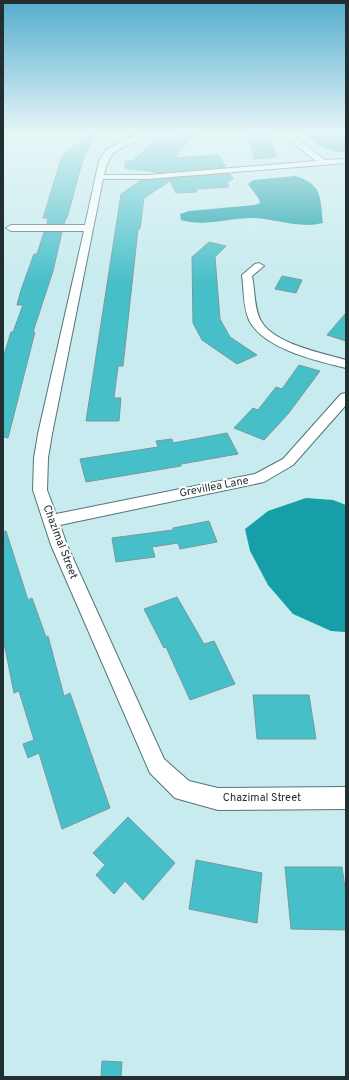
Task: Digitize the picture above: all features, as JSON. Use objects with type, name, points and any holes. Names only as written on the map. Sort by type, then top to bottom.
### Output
[{"type":"street","name":"Chazimal Street","points":[[99,182],[88,228],[41,458],[40,490],[59,545],[157,766],[183,790],[218,799],[346,798]]},
{"type":"street","points":[[11,228],[88,228]]},
{"type":"street","points":[[259,266],[247,275],[255,322],[269,336],[289,347],[346,364]]},
{"type":"street","name":"Grevillea Lane","points":[[50,521],[259,478],[288,462],[346,397]]},
{"type":"water","points":[[250,182],[310,182],[315,188],[320,199],[323,223],[305,225],[252,218],[199,223],[181,220],[180,214],[189,211],[254,205],[260,203],[259,199],[248,184]]},
{"type":"water","points":[[306,498],[333,500],[346,505],[345,632],[331,631],[293,614],[268,585],[250,551],[245,529],[268,511]]},
{"type":"building","points":[[54,182],[77,182],[64,224],[47,224],[48,218],[43,218]]},
{"type":"building","points":[[138,182],[168,182],[144,198],[140,229],[138,229],[123,366],[118,366],[114,398],[121,398],[119,421],[86,421],[121,194]]},
{"type":"building","points":[[171,182],[227,182],[229,187],[196,189],[197,192],[176,193]]},
{"type":"building","points":[[44,232],[62,232],[53,271],[33,332],[35,332],[8,438],[3,437],[3,358],[11,332],[13,332],[23,305],[17,305],[21,290],[34,254],[37,254]]},
{"type":"building","points":[[209,242],[226,246],[215,257],[220,319],[230,337],[257,355],[237,364],[202,340],[193,323],[192,257]]},
{"type":"building","points":[[282,276],[302,280],[296,293],[275,289]]},
{"type":"building","points":[[346,313],[346,341],[327,335]]},
{"type":"building","points":[[299,365],[320,371],[288,414],[264,440],[234,428],[253,408],[258,410],[276,387],[282,389]]},
{"type":"building","points":[[227,433],[238,454],[181,464],[181,466],[86,482],[80,459],[158,447],[156,441],[172,439],[173,443]]},
{"type":"building","points":[[209,521],[217,542],[180,549],[178,543],[152,547],[155,557],[116,562],[112,538],[173,530],[173,528]]},
{"type":"building","points":[[6,531],[28,600],[32,598],[46,637],[48,636],[64,696],[70,693],[110,808],[62,829],[39,753],[28,758],[23,744],[34,740],[19,691],[14,693],[3,638],[3,532]]},
{"type":"building","points":[[177,597],[204,644],[214,641],[235,684],[190,700],[166,647],[164,648],[144,609]]},
{"type":"building","points":[[253,695],[309,695],[316,739],[257,739]]},
{"type":"building","points":[[128,817],[175,863],[143,900],[125,881],[114,894],[96,875],[105,865],[93,853]]},
{"type":"building","points":[[196,860],[262,873],[257,923],[189,909]]},
{"type":"building","points":[[285,867],[342,867],[346,894],[346,930],[291,929]]},
{"type":"building","points":[[102,1061],[122,1062],[121,1077],[101,1077]]}]
